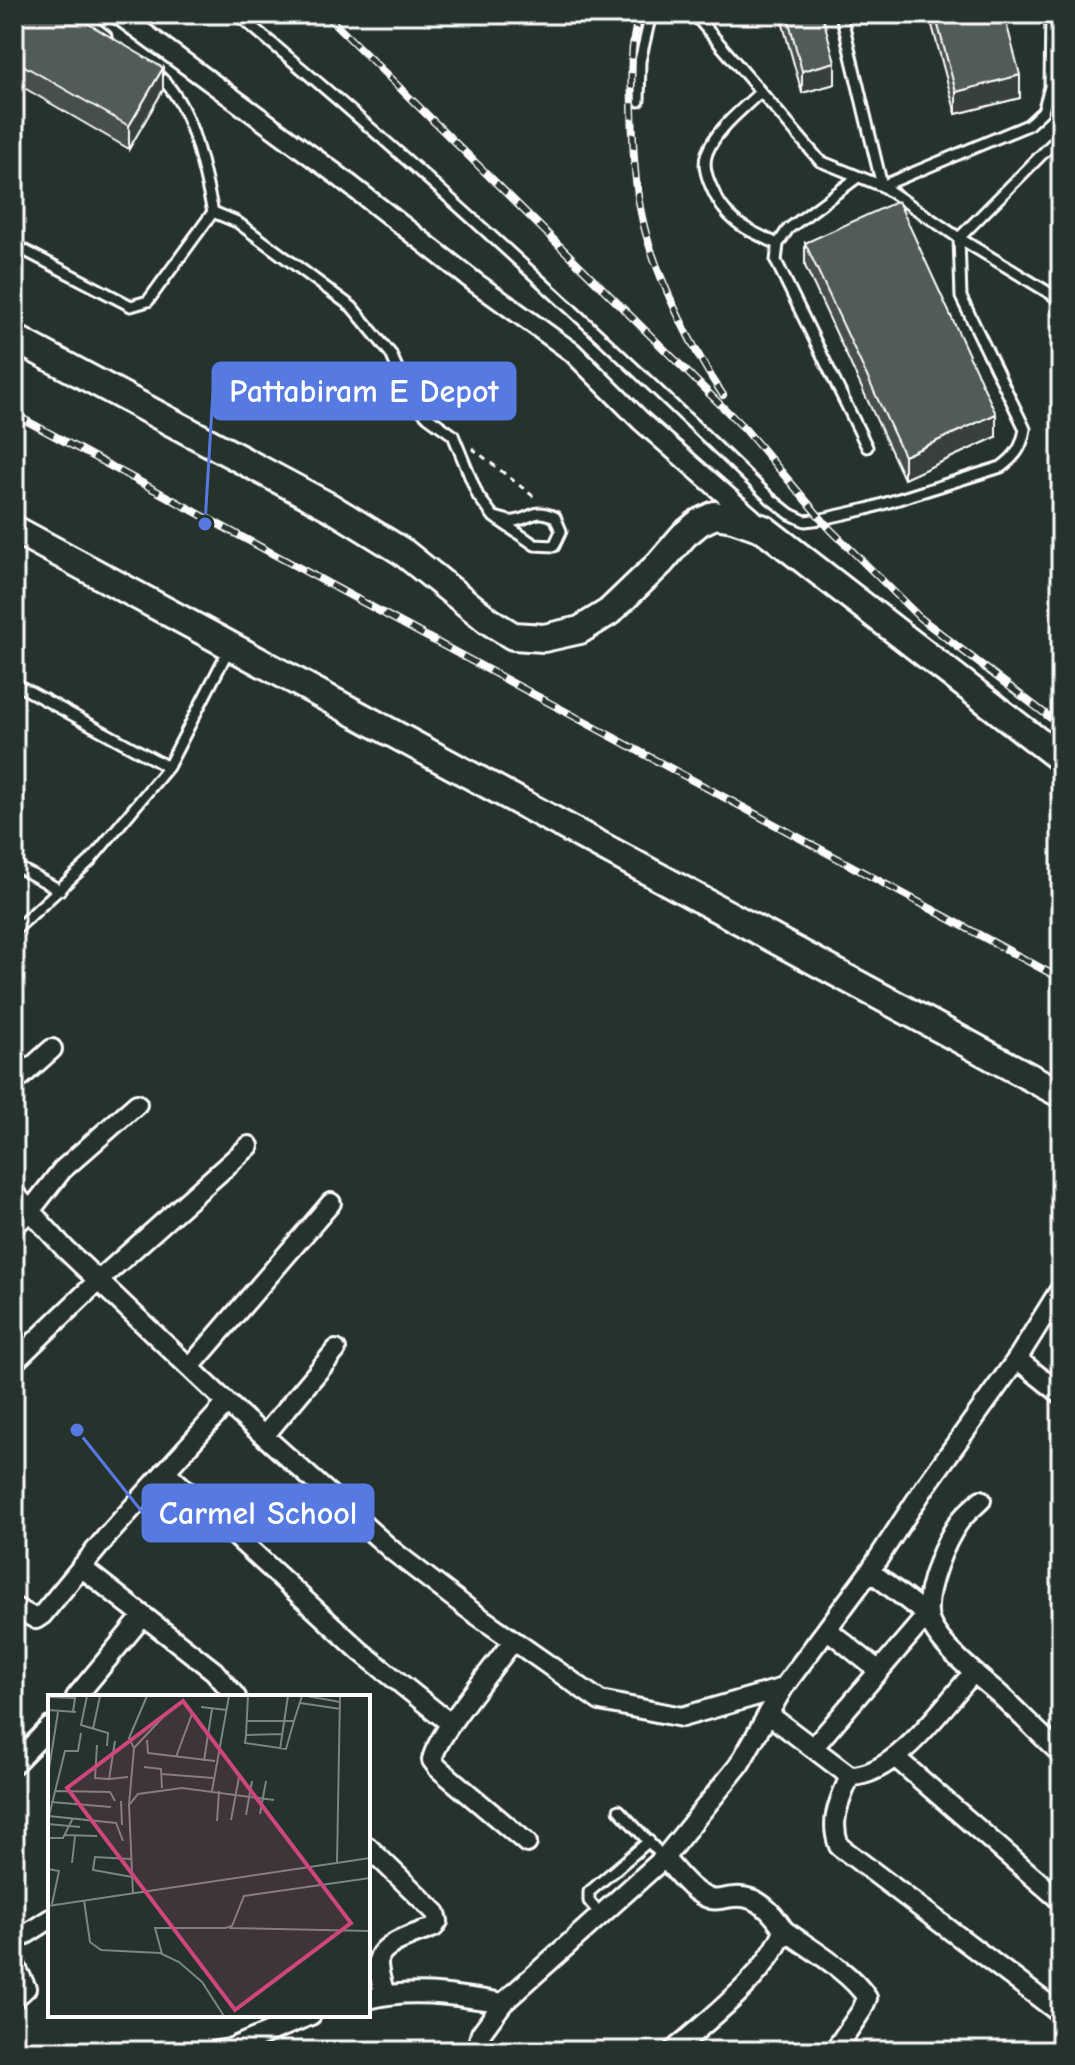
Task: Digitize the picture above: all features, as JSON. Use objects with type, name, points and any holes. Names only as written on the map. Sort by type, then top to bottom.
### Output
[{"type":"street","points":[[118,14],[572,352],[712,486],[1061,759]]},
{"type":"street","points":[[14,338],[330,507],[403,552],[489,621],[513,636],[544,638],[580,630],[609,612],[684,535],[715,515],[764,529]]},
{"type":"street","points":[[14,529],[1061,1094]]},
{"type":"street","points":[[14,1083],[52,1049]]},
{"type":"street","points":[[14,1226],[62,1170],[137,1104]]},
{"type":"street","points":[[14,1362],[99,1280],[249,1146]]},
{"type":"street","points":[[14,1193],[66,1250],[227,1403],[394,1552],[600,1701],[682,1717],[783,1688]]},
{"type":"street","points":[[190,1367],[331,1203]]},
{"type":"street","points":[[480,2051],[477,2047],[481,2033],[503,2003],[664,1858],[739,1765],[783,1688],[870,1571],[925,1487],[1017,1359],[1061,1288]]},
{"type":"street","points":[[264,1436],[336,1350]]},
{"type":"street","points":[[1017,1359],[1061,1394]]},
{"type":"street","points":[[14,1607],[36,1619],[227,1403]]},
{"type":"street","points":[[165,1471],[360,1651],[451,1724]]},
{"type":"street","points":[[813,1748],[927,1615],[933,1576],[946,1547],[960,1521],[981,1500]]},
{"type":"street","points":[[81,1567],[214,1671],[234,1695]]},
{"type":"street","points":[[870,1571],[927,1615],[940,1638],[973,1673],[1061,1754]]},
{"type":"street","points":[[78,1695],[143,1616]]},
{"type":"street","points":[[828,1630],[879,1671]]},
{"type":"street","points":[[513,1641],[451,1724],[434,1751],[432,1760],[527,1843]]},
{"type":"street","points":[[768,1714],[850,1776],[860,1776],[896,1758],[973,1673]]},
{"type":"street","points":[[14,1764],[48,1729]]},
{"type":"street","points":[[896,1758],[1061,1901]]},
{"type":"street","points":[[850,1776],[835,1813],[834,1833],[839,1846],[1061,2014]]},
{"type":"street","points":[[370,1849],[436,1913],[438,1921],[434,1927],[388,1946],[379,1955],[376,1997],[444,1994],[503,2003]]},
{"type":"street","points":[[664,1858],[691,1888],[706,1898],[716,1900],[741,1896],[772,1911],[784,1930],[846,1976],[867,1998],[834,2051]]},
{"type":"street","points":[[14,1942],[48,1920]]},
{"type":"street","points":[[673,2051],[732,1998],[777,1950],[784,1930]]},
{"type":"street","points":[[14,1963],[26,1988],[14,1999]]},
{"type":"street","points":[[216,2051],[229,2049],[306,2017]]},
{"type":"lane","points":[[77,14],[117,43]]},
{"type":"lane","points":[[237,14],[351,109],[592,327],[771,499],[805,521],[867,509],[1001,467],[1014,457],[1023,444],[1025,429],[961,297],[959,238],[1061,135]]},
{"type":"lane","points":[[639,101],[640,61],[651,14]]},
{"type":"lane","points":[[694,14],[820,161],[882,186],[959,238],[1061,300]]},
{"type":"lane","points":[[841,14],[882,186]]},
{"type":"lane","points":[[882,186],[1028,125],[1043,111],[1050,87],[1051,14]]},
{"type":"lane","points":[[14,245],[131,306],[148,301],[213,212],[203,167],[181,102],[167,81],[142,62]]},
{"type":"lane","points":[[760,92],[711,146],[705,157],[706,173],[725,213],[745,229],[778,244]]},
{"type":"lane","points":[[858,177],[788,229],[778,244],[776,261],[867,447]]},
{"type":"lane","points":[[213,212],[237,222],[352,307],[391,354],[410,398],[428,417],[453,435],[478,496],[494,517],[535,545],[554,546],[561,531],[555,517],[538,512],[516,521],[494,517]]},
{"type":"lane","points":[[14,931],[90,861],[168,767],[230,646]]},
{"type":"lane","points":[[14,683],[168,767]]},
{"type":"lane","points":[[14,865],[60,890]]},
{"type":"lane","points":[[619,1810],[664,1858]]},
{"type":"lane","points":[[601,1915],[589,1901],[589,1892],[649,1841]]},
{"type":"path","points":[[453,435],[547,507],[555,517]]},
{"type":"building","points":[[14,14],[72,14],[163,68],[129,126],[14,60]]},
{"type":"building","points":[[787,14],[822,14],[835,62],[802,71]]},
{"type":"building","points":[[935,14],[1004,14],[1020,75],[956,92]]},
{"type":"building","points":[[898,201],[996,414],[904,456],[805,243]]},
{"type":"railway","points":[[325,14],[745,429],[830,529],[919,617],[1061,726]]},
{"type":"railway","points":[[639,14],[631,82],[634,164],[643,222],[656,265],[676,312],[723,395]]},
{"type":"railway","points":[[14,414],[1061,979]]},
{"type":"place","name":"Pattabiram E Depot","points":[[205,524]]},
{"type":"place","name":"Carmel School","points":[[77,1430]]}]
